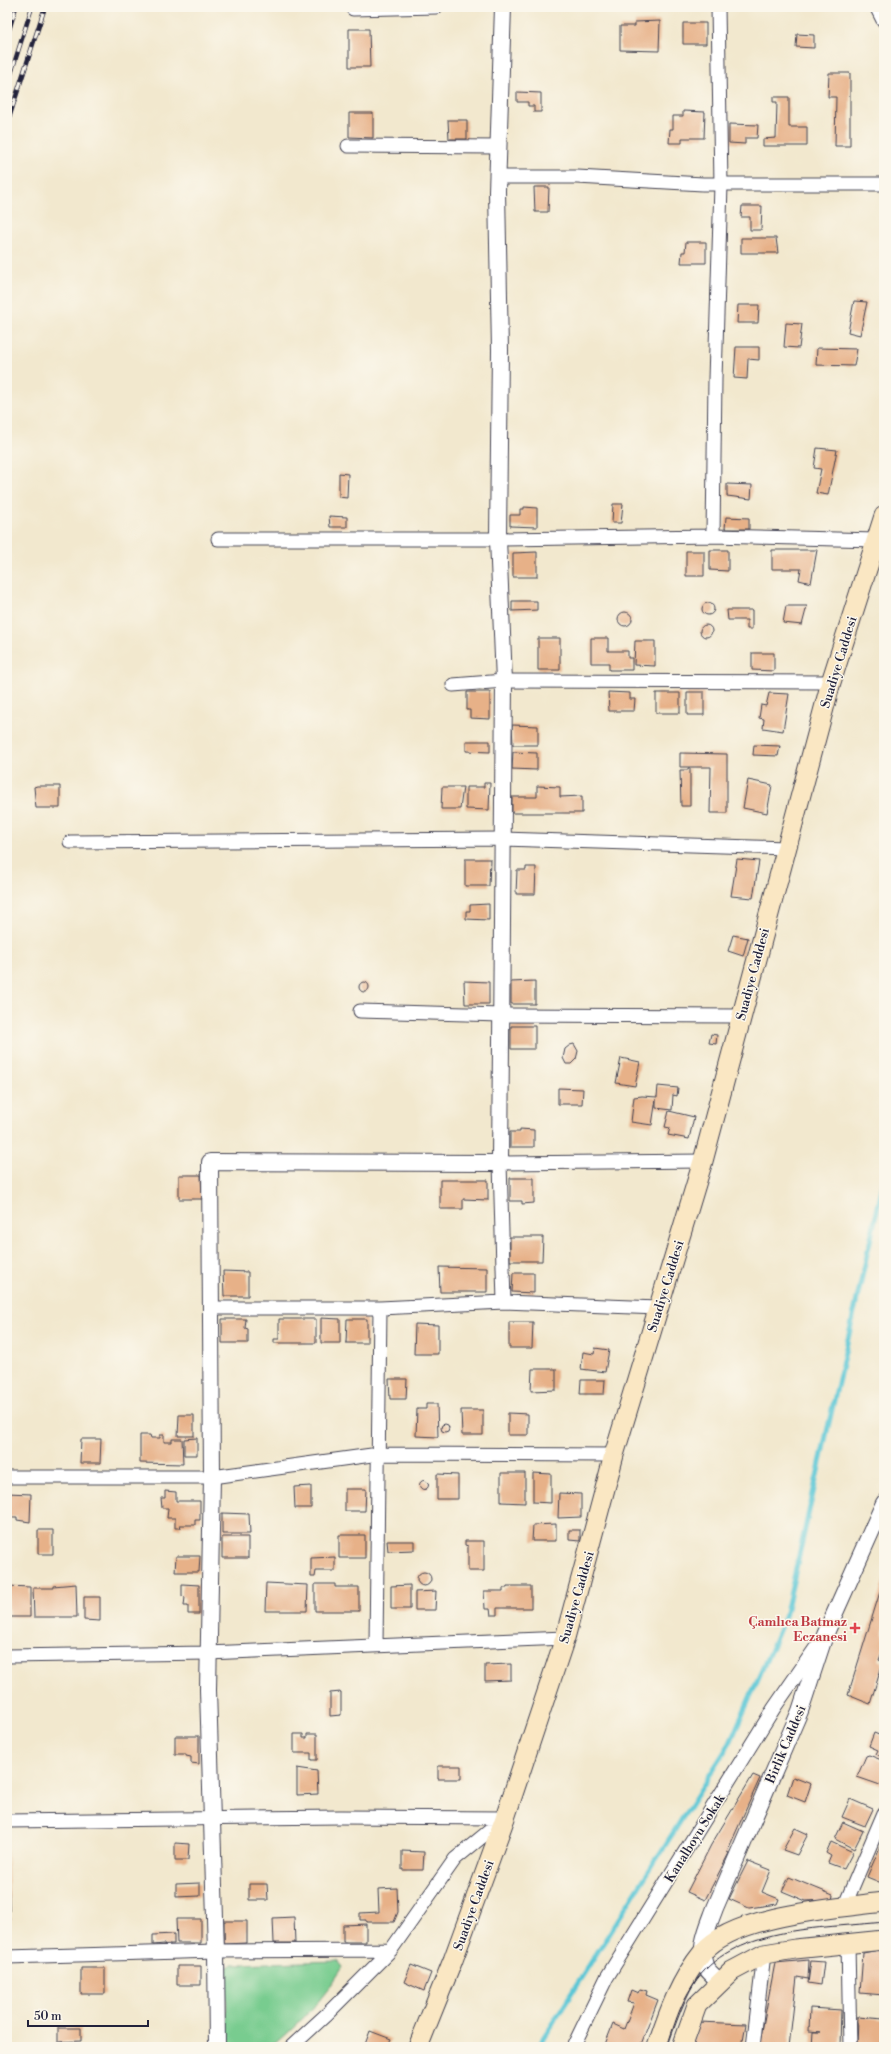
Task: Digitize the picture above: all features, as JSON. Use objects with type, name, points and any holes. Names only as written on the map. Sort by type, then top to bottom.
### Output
[{"type":"main road","name":"Suadiye Caddesi","points":[[418,2047],[453,1960],[505,1818],[565,1638],[614,1455],[703,1161],[831,682],[884,516]]},
{"type":"main road","points":[[699,1959],[716,1941],[741,1928],[790,1916],[884,1902]]},
{"type":"main road","points":[[682,2047],[697,2004],[732,1971],[764,1954],[795,1949],[884,1940]]},
{"type":"main road","name":"Birlik Caddesi","points":[[657,2047],[676,1996],[699,1959]]},
{"type":"street","points":[[353,9],[436,7]]},
{"type":"street","points":[[503,7],[498,177],[500,350],[498,539],[504,681],[500,1163],[504,1302]]},
{"type":"street","points":[[713,536],[714,379],[721,184],[718,7]]},
{"type":"street","points":[[878,7],[884,19]]},
{"type":"street","points":[[348,146],[499,147]]},
{"type":"street","points":[[498,177],[577,177],[721,184],[884,184]]},
{"type":"street","points":[[218,539],[498,539],[713,536],[876,540]]},
{"type":"street","points":[[453,685],[504,681],[831,682]]},
{"type":"street","points":[[70,842],[502,839],[786,848]]},
{"type":"street","points":[[360,1011],[501,1015],[741,1016]]},
{"type":"street","points":[[216,2047],[216,1950],[211,1819],[208,1653],[212,1477],[210,1162],[500,1163],[703,1161]]},
{"type":"street","points":[[210,1308],[380,1308],[504,1302],[658,1308]]},
{"type":"street","points":[[376,1645],[380,1308]]},
{"type":"street","points":[[7,1477],[212,1477],[379,1454],[614,1455]]},
{"type":"street","name":"Birlik Caddesi","points":[[720,1982],[699,1959],[704,1940],[715,1908],[800,1711],[825,1635],[884,1503]]},
{"type":"street","name":"Kanalboyu Sokak","points":[[574,2047],[607,1977],[774,1708],[825,1635]]},
{"type":"street","points":[[7,1656],[208,1653],[565,1638]]},
{"type":"street","points":[[844,1907],[884,1813]]},
{"type":"street","points":[[7,1821],[505,1818]]},
{"type":"street","points":[[291,2047],[327,2014],[391,1950],[455,1859],[505,1818]]},
{"type":"street","points":[[848,1944],[850,2047]]},
{"type":"street","points":[[7,1957],[216,1950],[391,1950]]},
{"type":"street","points":[[754,2047],[764,1954]]},
{"type":"green space","points":[[338,1961],[343,1967],[327,1990],[302,2019],[272,2047],[227,2047],[226,1968],[233,1964]]},
{"type":"building","points":[[660,21],[659,51],[620,50],[620,26],[635,26],[635,22]]},
{"type":"building","points":[[683,23],[706,23],[706,44],[683,44]]},
{"type":"building","points":[[349,29],[369,29],[370,67],[349,67]]},
{"type":"building","points":[[797,34],[814,35],[814,48],[796,47]]},
{"type":"building","points":[[829,73],[850,73],[850,146],[835,146],[836,97],[828,97]]},
{"type":"building","points":[[517,92],[541,93],[541,112],[534,112],[534,106],[528,106],[528,102],[517,102]]},
{"type":"building","points":[[773,97],[789,97],[789,127],[807,127],[807,146],[763,146],[763,139],[776,138],[777,102],[773,102]]},
{"type":"building","points":[[683,111],[705,112],[704,138],[682,138],[682,143],[669,143],[670,129],[673,129],[673,116],[683,116]]},
{"type":"building","points":[[349,113],[373,113],[373,138],[349,137]]},
{"type":"building","points":[[448,120],[467,120],[467,139],[449,139]]},
{"type":"building","points":[[729,124],[758,125],[757,138],[745,138],[745,144],[729,143]]},
{"type":"building","points":[[534,187],[549,187],[548,212],[535,212]]},
{"type":"building","points":[[742,206],[762,206],[761,230],[750,230],[750,217],[741,217]]},
{"type":"building","points":[[741,238],[776,238],[778,253],[741,253]]},
{"type":"building","points":[[686,242],[706,242],[706,263],[681,263],[682,252],[685,252]]},
{"type":"building","points":[[854,301],[867,302],[860,335],[848,332]]},
{"type":"building","points":[[738,305],[759,305],[758,323],[737,323]]},
{"type":"building","points":[[786,323],[802,324],[799,348],[784,347]]},
{"type":"building","points":[[736,347],[759,347],[759,360],[748,359],[747,379],[734,378]]},
{"type":"building","points":[[817,348],[857,349],[854,366],[816,365]]},
{"type":"building","points":[[817,448],[837,450],[828,495],[816,493],[821,469],[814,468]]},
{"type":"building","points":[[339,473],[348,474],[347,498],[339,497]]},
{"type":"building","points":[[727,484],[752,485],[751,499],[727,496]]},
{"type":"building","points":[[613,504],[623,504],[621,523],[612,523]]},
{"type":"building","points":[[524,507],[537,508],[537,527],[510,526],[510,515],[520,515],[520,509],[524,509]]},
{"type":"building","points":[[329,516],[347,517],[347,527],[330,527]]},
{"type":"building","points":[[726,517],[749,518],[749,529],[725,529]]},
{"type":"building","points":[[710,550],[728,550],[728,571],[710,570]]},
{"type":"building","points":[[772,550],[817,550],[811,583],[799,580],[801,569],[772,569]]},
{"type":"building","points":[[686,551],[704,551],[704,576],[686,576]]},
{"type":"building","points":[[537,552],[537,577],[513,577],[513,553]]},
{"type":"building","points":[[512,601],[537,601],[537,610],[512,611]]},
{"type":"building","points":[[706,603],[710,603],[714,609],[710,615],[706,615],[702,611],[702,607]]},
{"type":"building","points":[[786,606],[807,606],[802,625],[783,623]]},
{"type":"building","points":[[727,610],[752,610],[752,629],[747,629],[747,620],[728,620]]},
{"type":"building","points":[[625,612],[630,614],[632,619],[630,624],[625,626],[620,624],[618,619],[620,614]]},
{"type":"building","points":[[704,625],[708,625],[712,631],[708,637],[704,637],[700,633],[700,629]]},
{"type":"building","points":[[538,638],[560,638],[560,670],[538,670]]},
{"type":"building","points":[[591,638],[608,638],[608,651],[628,651],[628,658],[632,658],[632,670],[609,670],[609,663],[591,663]]},
{"type":"building","points":[[635,641],[655,641],[655,666],[634,665]]},
{"type":"building","points":[[752,653],[774,653],[774,671],[752,670]]},
{"type":"building","points":[[467,692],[490,692],[490,719],[470,718],[470,710],[467,710]]},
{"type":"building","points":[[608,692],[630,693],[630,699],[635,699],[634,711],[609,711]]},
{"type":"building","points":[[687,692],[704,692],[704,715],[687,715]]},
{"type":"building","points":[[656,693],[680,693],[680,713],[656,713]]},
{"type":"building","points":[[769,693],[789,694],[783,731],[763,728],[764,719],[759,718],[761,705],[766,706]]},
{"type":"building","points":[[512,725],[538,726],[538,745],[513,745]]},
{"type":"building","points":[[466,741],[490,741],[490,752],[466,751]]},
{"type":"building","points":[[754,745],[780,746],[778,756],[753,755]]},
{"type":"building","points":[[513,752],[537,753],[537,770],[512,769]]},
{"type":"building","points":[[680,753],[727,754],[727,813],[710,813],[711,767],[680,767]]},
{"type":"building","points":[[688,768],[690,768],[690,806],[681,806],[680,770],[688,770]]},
{"type":"building","points":[[748,780],[772,785],[767,813],[743,808]]},
{"type":"building","points":[[484,783],[490,783],[489,810],[466,809],[466,787],[484,787]]},
{"type":"building","points":[[60,786],[60,808],[36,808],[34,787]]},
{"type":"building","points":[[537,786],[560,787],[560,797],[582,796],[582,813],[512,813],[512,797],[537,797]]},
{"type":"building","points":[[442,787],[463,787],[460,809],[441,809]]},
{"type":"building","points":[[465,859],[490,859],[489,886],[465,886]]},
{"type":"building","points":[[737,859],[759,861],[753,898],[731,896]]},
{"type":"building","points":[[526,867],[536,867],[535,894],[516,894],[517,870],[526,870]]},
{"type":"building","points":[[489,904],[489,920],[466,919],[466,911],[470,911],[470,905]]},
{"type":"building","points":[[733,935],[748,938],[743,956],[728,951]]},
{"type":"building","points":[[464,981],[489,982],[489,1004],[465,1004]]},
{"type":"building","points":[[535,981],[535,1004],[511,1004],[511,982]]},
{"type":"building","points":[[364,982],[369,987],[364,992],[359,987]]},
{"type":"building","points":[[511,1026],[535,1026],[535,1049],[511,1049]]},
{"type":"building","points":[[711,1034],[717,1035],[716,1044],[709,1043]]},
{"type":"building","points":[[574,1044],[578,1051],[576,1059],[571,1064],[566,1064],[563,1058],[565,1049]]},
{"type":"building","points":[[621,1058],[640,1062],[635,1086],[616,1083]]},
{"type":"building","points":[[658,1086],[678,1088],[677,1096],[673,1095],[672,1110],[656,1108],[656,1099],[652,1125],[631,1122],[634,1097],[657,1097]]},
{"type":"building","points":[[558,1088],[583,1089],[582,1104],[558,1104]]},
{"type":"building","points":[[669,1111],[694,1117],[689,1139],[668,1135],[670,1128],[665,1127]]},
{"type":"building","points":[[520,1129],[534,1130],[534,1147],[510,1147],[510,1132],[520,1132]]},
{"type":"building","points":[[179,1175],[201,1175],[202,1199],[179,1199]]},
{"type":"building","points":[[510,1178],[534,1178],[534,1203],[522,1204],[522,1201],[510,1201]]},
{"type":"building","points":[[440,1180],[488,1180],[488,1200],[463,1199],[463,1209],[440,1209]]},
{"type":"building","points":[[510,1237],[543,1237],[542,1261],[510,1261]]},
{"type":"building","points":[[439,1267],[487,1268],[487,1292],[440,1292]]},
{"type":"building","points":[[223,1271],[248,1272],[248,1296],[224,1296]]},
{"type":"building","points":[[513,1273],[534,1273],[534,1293],[512,1292]]},
{"type":"building","points":[[321,1318],[340,1319],[340,1343],[321,1343]]},
{"type":"building","points":[[222,1319],[246,1319],[245,1328],[248,1329],[248,1343],[222,1343]]},
{"type":"building","points":[[279,1319],[316,1319],[316,1343],[274,1343],[274,1339],[279,1339]]},
{"type":"building","points":[[347,1319],[367,1319],[367,1343],[346,1343]]},
{"type":"building","points":[[509,1322],[533,1322],[532,1348],[509,1348]]},
{"type":"building","points":[[415,1324],[438,1325],[438,1354],[414,1354]]},
{"type":"building","points":[[595,1348],[609,1350],[605,1372],[581,1369],[583,1352],[594,1354]]},
{"type":"building","points":[[532,1369],[556,1369],[556,1390],[531,1391]]},
{"type":"building","points":[[389,1379],[407,1379],[406,1399],[390,1399]]},
{"type":"building","points":[[581,1380],[605,1380],[604,1394],[580,1394]]},
{"type":"building","points":[[426,1404],[437,1404],[438,1437],[416,1436],[417,1409],[426,1409]]},
{"type":"building","points":[[461,1410],[483,1410],[483,1435],[462,1435]]},
{"type":"building","points":[[508,1413],[528,1414],[528,1435],[508,1435]]},
{"type":"building","points":[[179,1415],[194,1415],[194,1436],[178,1436]]},
{"type":"building","points":[[443,1424],[447,1424],[449,1428],[447,1432],[443,1432],[441,1430],[441,1426]]},
{"type":"building","points":[[140,1435],[150,1435],[151,1438],[160,1438],[160,1435],[164,1435],[164,1442],[172,1442],[172,1439],[182,1439],[183,1464],[140,1463]]},
{"type":"building","points":[[197,1438],[197,1455],[184,1455],[184,1439]]},
{"type":"building","points":[[81,1439],[101,1439],[100,1463],[80,1463]]},
{"type":"building","points":[[501,1473],[525,1473],[525,1503],[501,1502]]},
{"type":"building","points":[[533,1473],[551,1474],[551,1503],[533,1502]]},
{"type":"building","points":[[437,1474],[458,1475],[458,1499],[437,1499]]},
{"type":"building","points":[[424,1480],[429,1485],[424,1490],[419,1485]]},
{"type":"building","points":[[311,1486],[311,1508],[295,1508],[294,1487]]},
{"type":"building","points":[[345,1489],[366,1489],[365,1511],[345,1511]]},
{"type":"building","points":[[165,1491],[176,1492],[176,1501],[200,1501],[200,1520],[195,1520],[195,1525],[180,1525],[181,1528],[175,1528],[175,1518],[167,1518],[168,1508],[162,1508],[161,1498],[165,1498]]},
{"type":"building","points":[[7,1493],[31,1494],[30,1522],[17,1520],[17,1517],[7,1517]]},
{"type":"building","points":[[559,1493],[581,1494],[581,1517],[558,1518]]},
{"type":"building","points":[[222,1513],[249,1514],[250,1534],[222,1534]]},
{"type":"building","points":[[556,1524],[556,1541],[532,1541],[533,1525]]},
{"type":"building","points":[[38,1530],[53,1530],[53,1554],[38,1554]]},
{"type":"building","points":[[569,1530],[580,1530],[580,1541],[569,1540]]},
{"type":"building","points":[[339,1535],[365,1535],[365,1558],[339,1558]]},
{"type":"building","points":[[222,1537],[248,1537],[248,1558],[222,1558]]},
{"type":"building","points":[[387,1541],[414,1541],[414,1550],[388,1551]]},
{"type":"building","points":[[465,1541],[484,1541],[484,1571],[468,1571],[468,1546],[465,1545]]},
{"type":"building","points":[[176,1556],[200,1556],[199,1572],[175,1572]]},
{"type":"building","points":[[335,1557],[335,1571],[316,1571],[315,1577],[311,1577],[311,1558]]},
{"type":"building","points":[[424,1572],[429,1574],[431,1579],[429,1584],[424,1586],[419,1584],[417,1579],[419,1574]]},
{"type":"building","points":[[884,1579],[884,1647],[879,1660],[883,1662],[870,1704],[848,1695]]},
{"type":"building","points":[[266,1583],[308,1585],[307,1611],[265,1611]]},
{"type":"building","points":[[76,1584],[77,1617],[34,1617],[33,1588],[53,1588],[53,1586]]},
{"type":"building","points":[[182,1584],[199,1585],[199,1614],[188,1614],[188,1606],[184,1606],[185,1597],[182,1596]]},
{"type":"building","points":[[315,1584],[335,1584],[335,1587],[359,1587],[359,1611],[315,1611]]},
{"type":"building","points":[[410,1585],[410,1609],[391,1609],[391,1586]]},
{"type":"building","points":[[7,1586],[30,1587],[30,1617],[9,1617]]},
{"type":"building","points":[[507,1586],[531,1586],[531,1608],[497,1608],[497,1615],[491,1615],[490,1609],[485,1609],[484,1591],[503,1591],[503,1588],[507,1588]]},
{"type":"building","points":[[436,1591],[435,1610],[415,1610],[415,1592]]},
{"type":"building","points":[[84,1597],[100,1597],[100,1621],[84,1620]]},
{"type":"building","points":[[511,1664],[511,1680],[485,1681],[485,1665]]},
{"type":"building","points":[[341,1692],[341,1715],[330,1716],[330,1693]]},
{"type":"building","points":[[874,1733],[884,1737],[884,1758],[876,1754],[878,1750],[869,1746]]},
{"type":"building","points":[[294,1734],[303,1734],[303,1738],[307,1738],[307,1734],[317,1734],[317,1760],[311,1760],[311,1753],[294,1753]]},
{"type":"building","points":[[175,1736],[199,1736],[199,1764],[191,1763],[191,1757],[186,1756],[186,1754],[175,1754]]},
{"type":"building","points":[[869,1755],[884,1761],[883,1786],[857,1777],[866,1756]]},
{"type":"building","points":[[438,1766],[461,1766],[461,1779],[438,1779]]},
{"type":"building","points":[[297,1768],[317,1771],[318,1794],[297,1795]]},
{"type":"building","points":[[753,1775],[760,1778],[727,1852],[729,1853],[705,1900],[687,1892],[711,1845]]},
{"type":"building","points":[[793,1777],[811,1784],[805,1802],[787,1795]]},
{"type":"building","points":[[850,1799],[873,1809],[865,1826],[842,1817]]},
{"type":"building","points":[[843,1822],[863,1831],[854,1849],[835,1839]]},
{"type":"building","points":[[795,1828],[808,1834],[797,1855],[783,1850]]},
{"type":"building","points":[[884,1838],[884,1884],[867,1877]]},
{"type":"building","points":[[831,1842],[853,1852],[844,1869],[828,1863],[831,1856],[826,1853]]},
{"type":"building","points":[[7,1843],[10,1929],[7,1929]]},
{"type":"building","points":[[175,1843],[189,1844],[188,1860],[175,1860]]},
{"type":"building","points":[[402,1851],[424,1852],[423,1870],[402,1870]]},
{"type":"building","points":[[748,1861],[771,1870],[762,1892],[779,1899],[777,1904],[749,1908],[729,1899]]},
{"type":"building","points":[[789,1877],[833,1895],[832,1900],[806,1901],[782,1891]]},
{"type":"building","points":[[200,1883],[200,1896],[176,1897],[176,1884]]},
{"type":"building","points":[[249,1884],[267,1884],[268,1900],[249,1900]]},
{"type":"building","points":[[397,1888],[398,1912],[394,1922],[366,1922],[366,1920],[360,1920],[360,1913],[379,1912],[378,1889]]},
{"type":"building","points":[[294,1917],[295,1943],[274,1943],[273,1918]]},
{"type":"building","points":[[176,1919],[201,1919],[201,1943],[177,1943]]},
{"type":"building","points":[[224,1921],[247,1921],[247,1943],[224,1944]]},
{"type":"building","points":[[366,1924],[366,1942],[343,1942],[343,1925]]},
{"type":"building","points":[[174,1934],[174,1944],[170,1944],[170,1947],[164,1947],[164,1944],[153,1945],[153,1935]]},
{"type":"building","points":[[884,1949],[884,1995],[860,1993],[863,1953]]},
{"type":"building","points":[[809,1960],[808,1979],[797,1977],[789,2047],[759,2047],[775,1963]]},
{"type":"building","points":[[811,1961],[824,1962],[821,1985],[808,1983]]},
{"type":"building","points":[[411,1965],[431,1973],[424,1991],[404,1982]]},
{"type":"building","points":[[177,1966],[201,1966],[201,1985],[177,1985]]},
{"type":"building","points":[[81,1968],[105,1968],[105,1994],[81,1994]]},
{"type":"building","points":[[640,1989],[647,1991],[646,1995],[658,2000],[640,2047],[604,2047],[613,2024],[624,2029],[634,2003],[627,2002],[631,1990],[638,1993]]},
{"type":"building","points":[[810,2008],[841,2010],[840,2047],[812,2047],[813,2032],[821,2032],[809,2031]]},
{"type":"building","points":[[858,2017],[884,2019],[884,2042],[880,2042],[880,2047],[857,2047]]},
{"type":"building","points":[[699,2022],[746,2024],[742,2047],[710,2045],[710,2047],[690,2047]]},
{"type":"building","points":[[58,2028],[81,2028],[81,2041],[58,2042]]},
{"type":"building","points":[[370,2031],[391,2039],[387,2047],[364,2047]]},
{"type":"waterway","points":[[540,2047],[543,2038],[730,1743],[785,1617],[884,1180]]},
{"type":"tram line","points":[[667,2047],[688,1992],[710,1965],[730,1951],[754,1941],[779,1934],[806,1929],[884,1922]]},
{"type":"railway","points":[[7,36],[16,7]]},
{"type":"railway","points":[[7,86],[32,7]]},
{"type":"railway","points":[[7,124],[45,7]]},
{"type":"place","name":"Çamlıca Batmaz Eczanesi","points":[[855,1628]]}]
